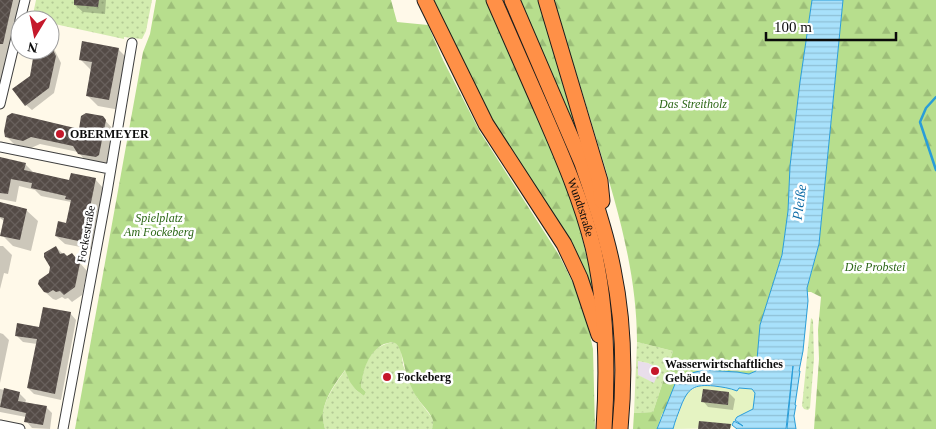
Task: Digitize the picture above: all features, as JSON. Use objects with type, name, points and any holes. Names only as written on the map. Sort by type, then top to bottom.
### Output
[{"type":"highway","points":[[425,0],[486,124],[564,244],[580,278],[594,318],[606,362]]},
{"type":"highway","name":"Wundtstraße","points":[[494,0],[558,144],[582,210],[592,247],[604,318],[606,362],[604,429]]},
{"type":"highway","name":"Wundtstraße","points":[[512,0],[582,163],[606,237],[621,325],[623,378],[620,429]]},
{"type":"highway","points":[[546,0],[600,180],[606,237]]},
{"type":"street","name":"Fockestraße","points":[[63,429],[132,44]]},
{"type":"street","points":[[0,104],[11,60]]},
{"type":"street","points":[[0,147],[110,168]]},
{"type":"street","points":[[0,425],[20,429]]},
{"type":"shaded area","points":[[638,361],[648,363],[661,370],[654,384],[638,375]]},
{"type":"green space","points":[[36,0],[152,0],[146,31],[142,39],[124,37],[124,39],[60,25],[60,10],[34,10]]},
{"type":"green space","name":"Spielplatz Am Fockeberg","points":[[156,0],[391,0],[397,22],[428,25],[443,60],[480,132],[559,255],[585,311],[593,349],[595,429],[432,429],[433,419],[414,393],[400,349],[393,342],[378,347],[367,362],[361,387],[366,392],[364,396],[350,382],[345,370],[326,401],[323,415],[325,429],[75,429],[143,52],[150,34]]},
{"type":"green space","points":[[429,0],[486,0],[573,201],[592,278],[598,318],[490,122]]},
{"type":"green space","points":[[520,0],[542,0],[588,154],[560,98]]},
{"type":"green space","name":"Das Streitholz","points":[[554,0],[812,0],[790,166],[788,211],[782,255],[760,325],[756,371],[749,374],[703,370],[662,414],[657,429],[633,429],[634,413],[653,412],[673,351],[637,342],[634,291],[618,215]]},
{"type":"green space","name":"Die Probstei","points":[[843,0],[936,0],[936,429],[814,429],[821,297],[807,292],[807,288],[819,244]]},
{"type":"green space","points":[[811,318],[813,320],[814,359],[810,408],[808,410],[802,406]]},
{"type":"green space","points":[[394,342],[399,344],[403,365],[417,398],[433,419],[432,429],[325,429],[323,415],[326,401],[346,369],[356,390],[364,396],[366,392],[361,387],[362,379],[369,357],[379,347]]},
{"type":"green space","points":[[637,342],[673,351],[653,412],[634,413]],"holes":[[[638,361],[648,363],[660,369],[654,383],[638,375]]]},
{"type":"green space","points":[[699,386],[723,387],[737,391],[739,388],[752,389],[755,393],[753,409],[737,417],[731,428],[673,429],[686,394]]},
{"type":"water","name":"Pleiße","points":[[812,0],[843,0],[819,244],[807,288],[808,301],[803,351],[794,416],[796,429],[787,429],[793,366],[786,429],[737,429],[732,425],[734,421],[743,426],[735,420],[737,417],[753,409],[755,393],[752,389],[739,388],[737,391],[701,386],[693,388],[686,395],[673,429],[657,429],[675,384],[688,374],[703,370],[749,374],[756,371],[760,325],[782,255],[788,211],[790,166]]},
{"type":"building","points":[[0,0],[13,0],[3,44],[0,44]]},
{"type":"building","points":[[74,0],[99,0],[98,7],[74,5]]},
{"type":"building","points":[[82,41],[119,48],[109,100],[86,96],[92,62],[79,60]]},
{"type":"building","points":[[33,60],[55,60],[49,88],[25,106],[12,89],[30,76]]},
{"type":"building","points":[[12,113],[79,129],[81,116],[86,113],[103,116],[106,120],[99,155],[96,157],[78,154],[73,146],[31,137],[23,141],[5,137],[4,131],[7,116]]},
{"type":"building","points":[[0,157],[26,163],[24,170],[69,180],[71,173],[96,178],[83,242],[55,236],[58,221],[66,223],[71,200],[65,199],[66,196],[31,188],[32,183],[11,179],[8,194],[0,193]]},
{"type":"building","points":[[0,202],[27,209],[20,240],[0,236],[4,218],[0,217]]},
{"type":"building","points":[[56,246],[60,254],[64,253],[67,256],[72,253],[80,263],[75,287],[64,295],[60,291],[44,292],[38,284],[39,280],[49,273],[50,267],[44,257],[44,253]]},
{"type":"building","points":[[43,307],[71,312],[55,394],[27,388],[37,339],[15,336],[17,323],[39,327]]},
{"type":"building","points":[[4,388],[20,392],[18,401],[47,406],[43,425],[24,422],[26,413],[0,407]]},
{"type":"building","points":[[703,389],[729,392],[728,405],[701,402]]},
{"type":"building","points":[[699,421],[731,424],[730,429],[698,429]]},
{"type":"waterway","points":[[936,97],[926,108],[920,122],[936,170]]},
{"type":"place","name":"OBERMEYER","points":[[60,134]]},
{"type":"place","name":"Wasserwirtschaftliches Gebäude","points":[[655,371]]},
{"type":"place","name":"Fockeberg","points":[[387,377]]}]
